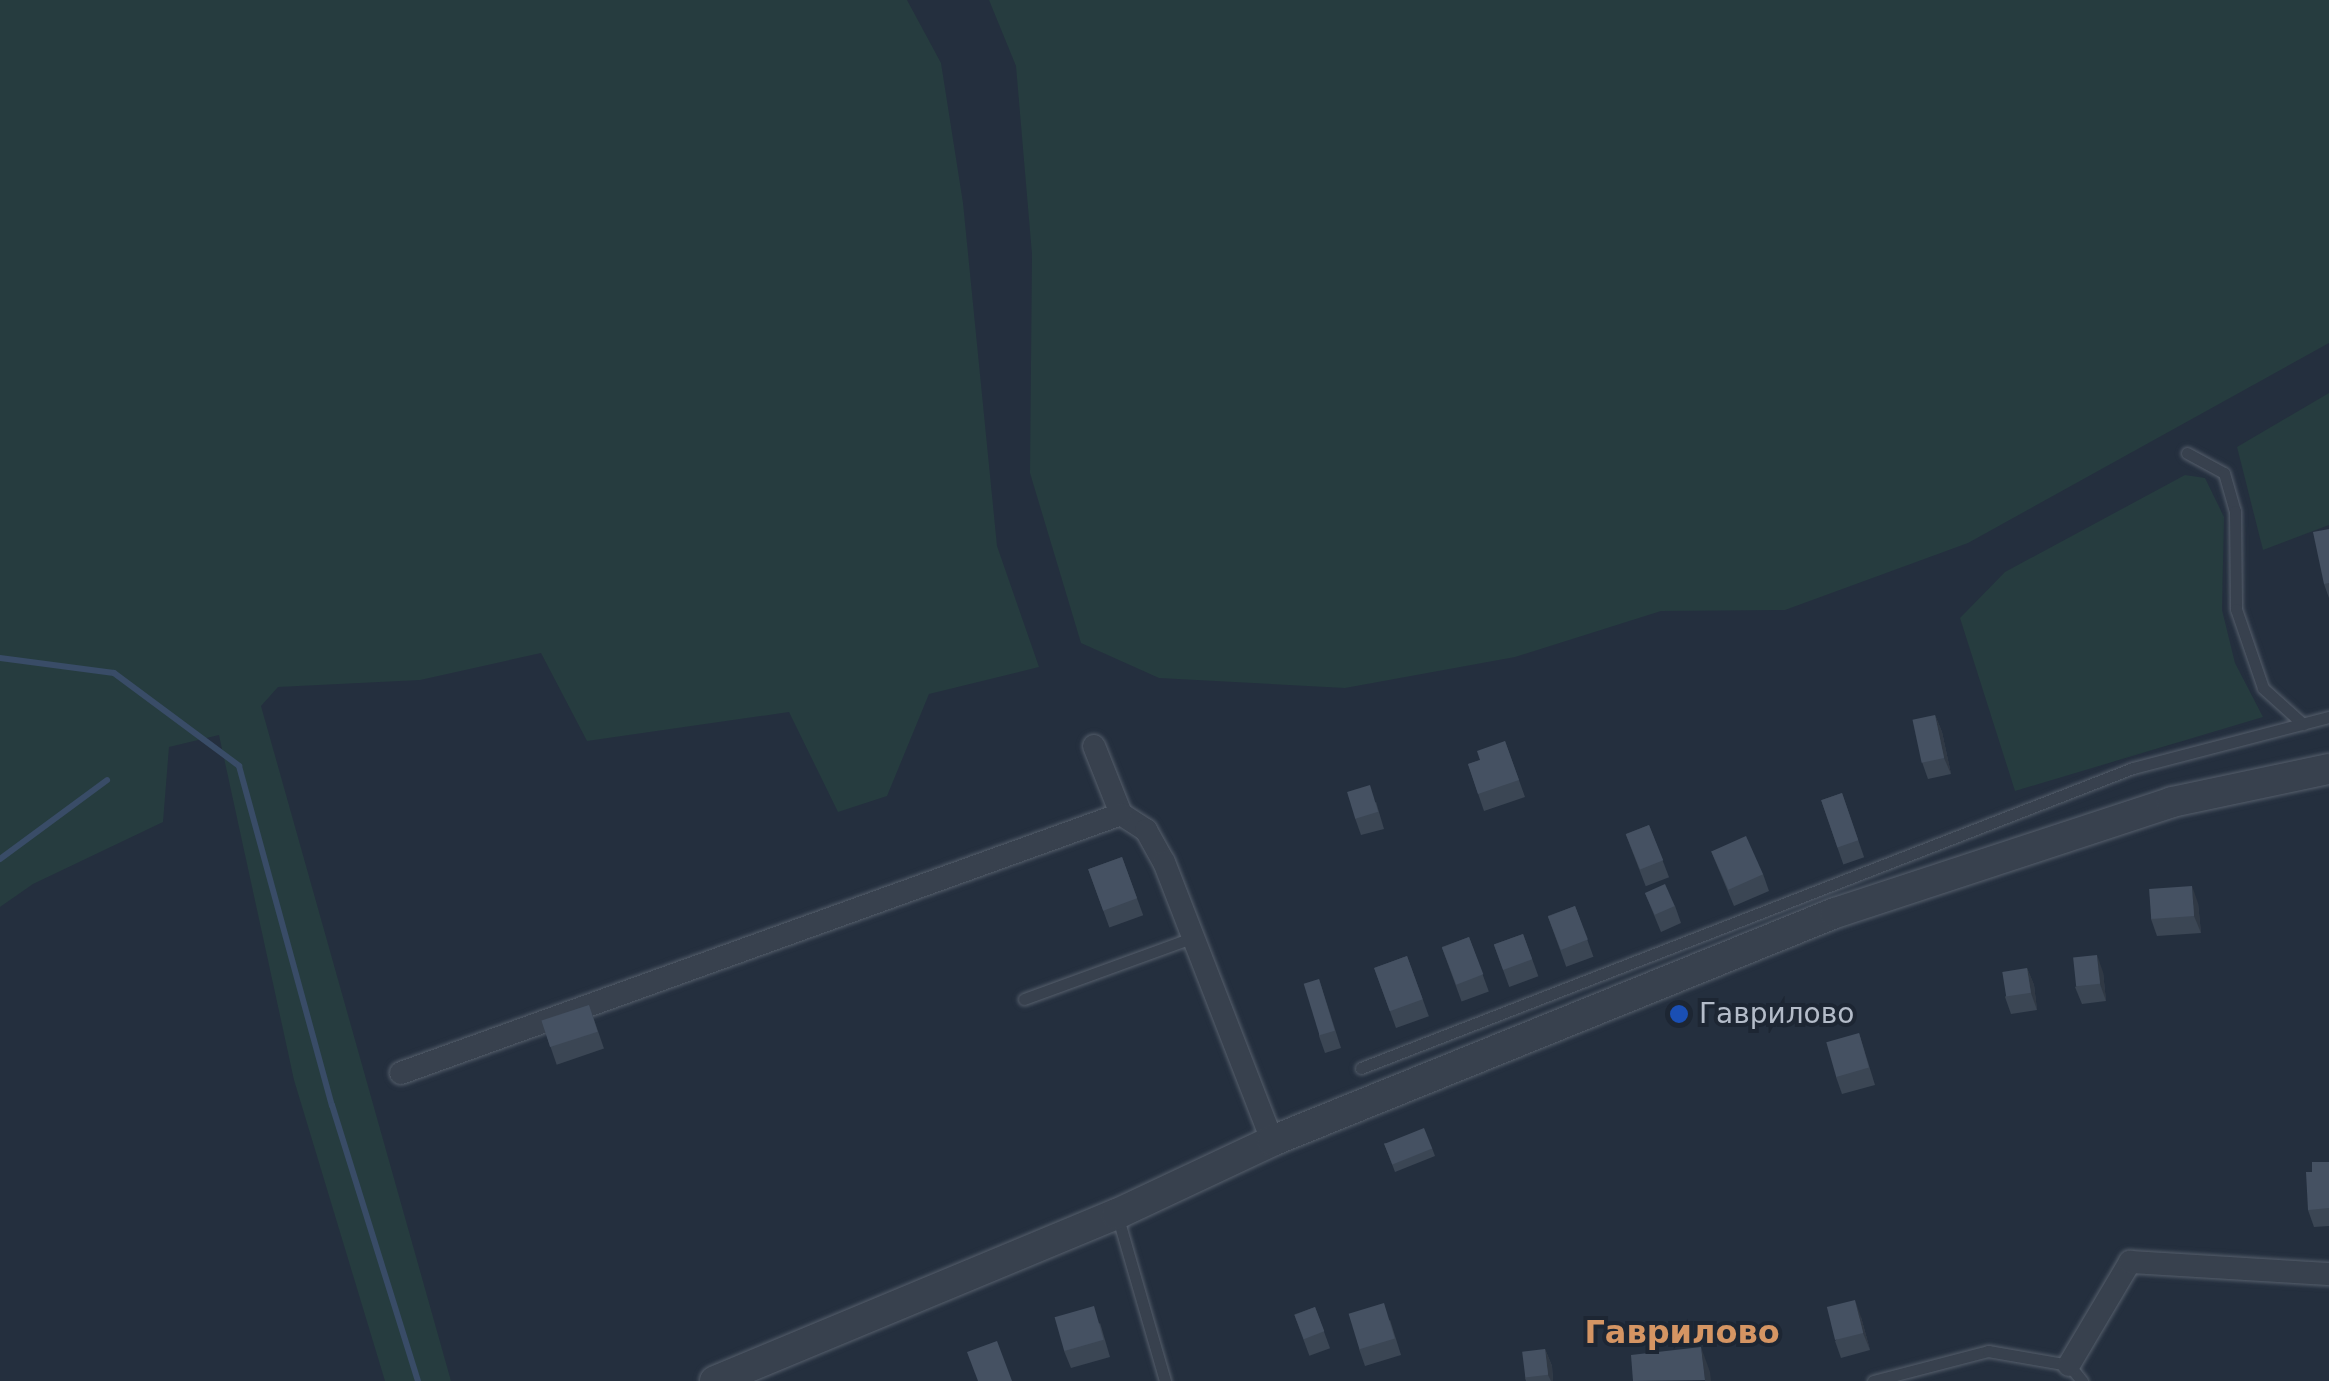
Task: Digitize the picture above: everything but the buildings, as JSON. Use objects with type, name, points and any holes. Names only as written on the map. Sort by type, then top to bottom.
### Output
[{"type":"street","points":[[1094,746],[1120,814],[1146,830],[1272,1141]]},
{"type":"street","points":[[715,1381],[1117,1214],[1272,1141],[1940,874],[2172,802],[2329,769]]},
{"type":"street","points":[[402,1072],[1120,814]]},
{"type":"street","points":[[2075,1373],[2130,1262],[2329,1274]]},
{"type":"lane","points":[[2186,453],[2224,473],[2235,511],[2236,609],[2263,688],[2303,724]]},
{"type":"lane","points":[[1361,1068],[2133,768],[2329,717]]},
{"type":"lane","points":[[1024,999],[1192,938]]},
{"type":"lane","points":[[1117,1214],[1165,1381]]},
{"type":"lane","points":[[1873,1381],[1988,1351],[2075,1373]]},
{"type":"green space","points":[[0,0],[907,0],[941,63],[963,203],[997,546],[1039,667],[929,694],[887,796],[838,812],[789,712],[587,741],[541,653],[420,680],[278,687],[261,706],[451,1381],[385,1381],[294,1080],[219,735],[169,747],[163,822],[33,884],[0,907]]},
{"type":"green space","points":[[989,0],[2329,0],[2329,343],[1968,543],[1785,610],[1661,611],[1515,657],[1345,688],[1159,678],[1081,643],[1030,473],[1032,254],[1016,66]]},
{"type":"green space","points":[[2329,393],[2329,525],[2263,550],[2237,447]]},
{"type":"green space","points":[[2185,475],[2205,478],[2224,517],[2222,610],[2235,663],[2263,717],[2015,791],[1960,618],[2005,572]]},
{"type":"waterway","points":[[0,658],[114,673],[239,766],[332,1105],[418,1381]]},
{"type":"waterway","points":[[0,859],[107,780]]},
{"type":"place","name":"Гаврилово","points":[[1679,1014]]},
{"type":"district","name":"Гаврилово","points":[[1682,1332]]}]
